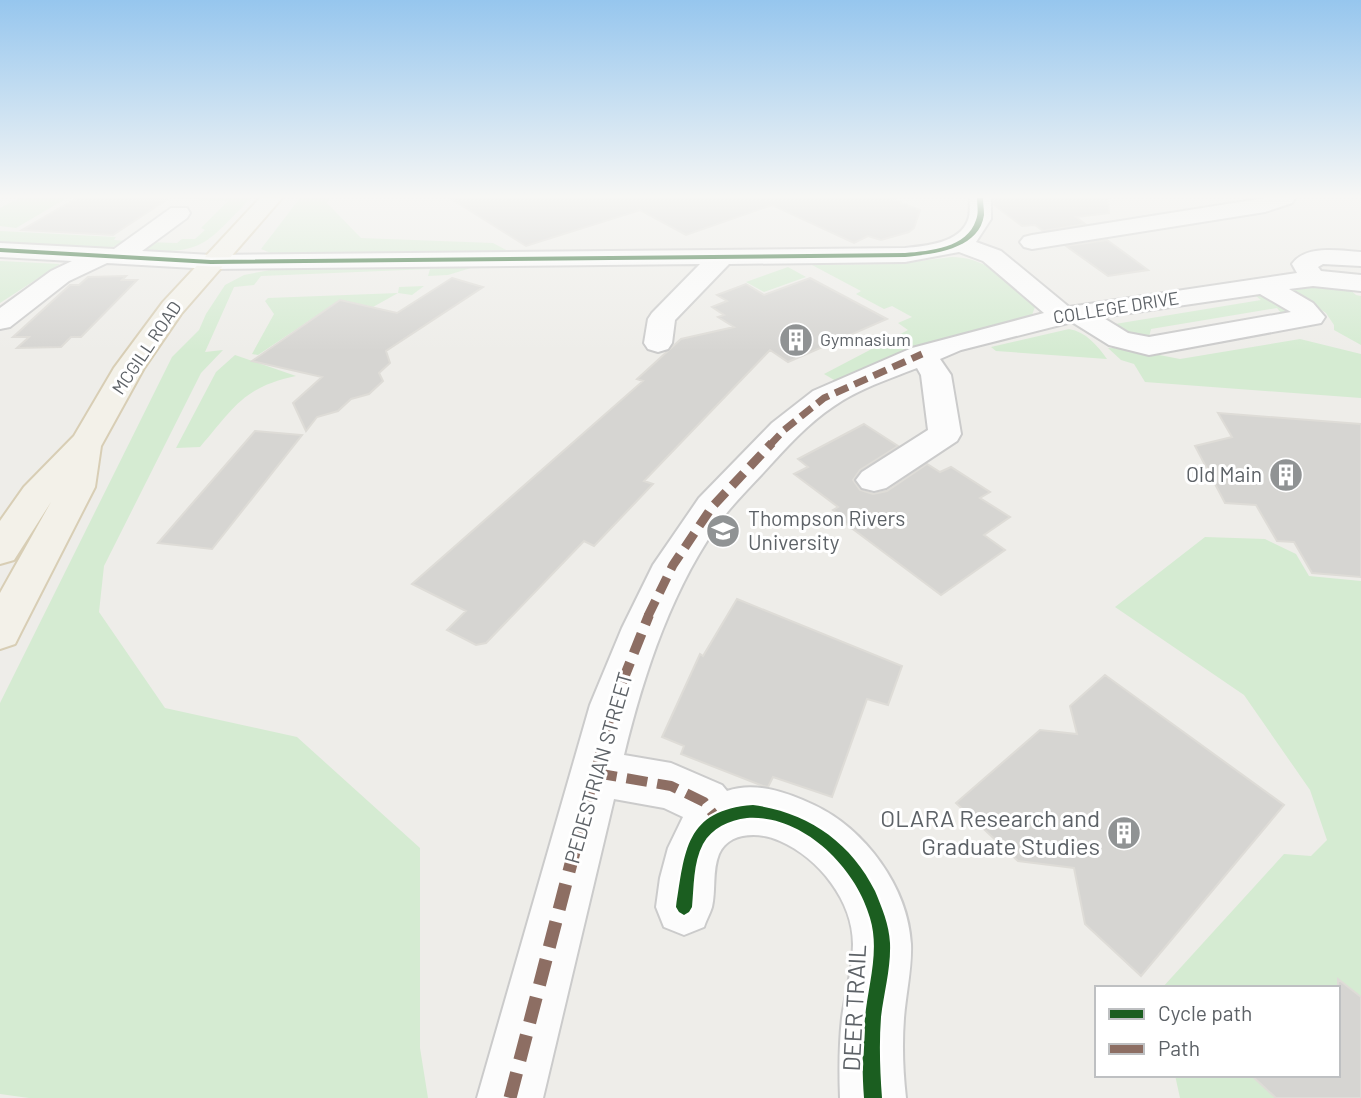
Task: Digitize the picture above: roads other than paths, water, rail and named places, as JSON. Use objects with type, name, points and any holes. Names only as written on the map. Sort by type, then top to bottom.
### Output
[{"type":"main road","name":"MCGILL ROAD","points":[[0,550],[37,495],[87,442],[136,358],[172,308],[223,249]]},
{"type":"main road","name":"MCGILL ROAD","points":[[0,632],[77,487],[87,442]]},
{"type":"street","points":[[0,321],[45,285],[69,271],[113,256],[123,249]]},
{"type":"street","points":[[0,250],[211,262],[905,255],[937,249]]},
{"type":"street","points":[[974,249],[992,256],[1070,314],[1119,339],[1149,345],[1311,317],[1304,309],[1265,286]]},
{"type":"street","points":[[1313,278],[1304,264],[1320,257],[1361,259]]},
{"type":"street","points":[[659,343],[663,319],[692,285],[722,258]]},
{"type":"street","name":"COLLEGE DRIVE","points":[[922,354],[1070,314],[1313,278],[1361,282]]},
{"type":"street","points":[[874,480],[945,434],[936,375],[922,354]]},
{"type":"street","name":"PEDESTRIAN STREET","points":[[510,1098],[613,705],[643,628],[673,565],[712,507],[784,430],[824,398],[922,354]]},
{"type":"street","points":[[596,773],[671,786],[704,802],[718,820],[704,831],[694,846],[684,907]]},
{"type":"street","name":"DEER TRAIL","points":[[718,820],[731,814],[769,813],[808,829],[837,850],[869,895],[878,920],[883,947],[872,1027],[870,1059],[873,1098]]},
{"type":"place","name":"Gymnasium","points":[[796,340]]},
{"type":"place","name":"Old Main","points":[[1286,475]]},
{"type":"place","name":"Thompson Rivers University","points":[[723,531]]},
{"type":"place","name":"OLARA Research and Graduate Studies","points":[[1124,833]]}]
